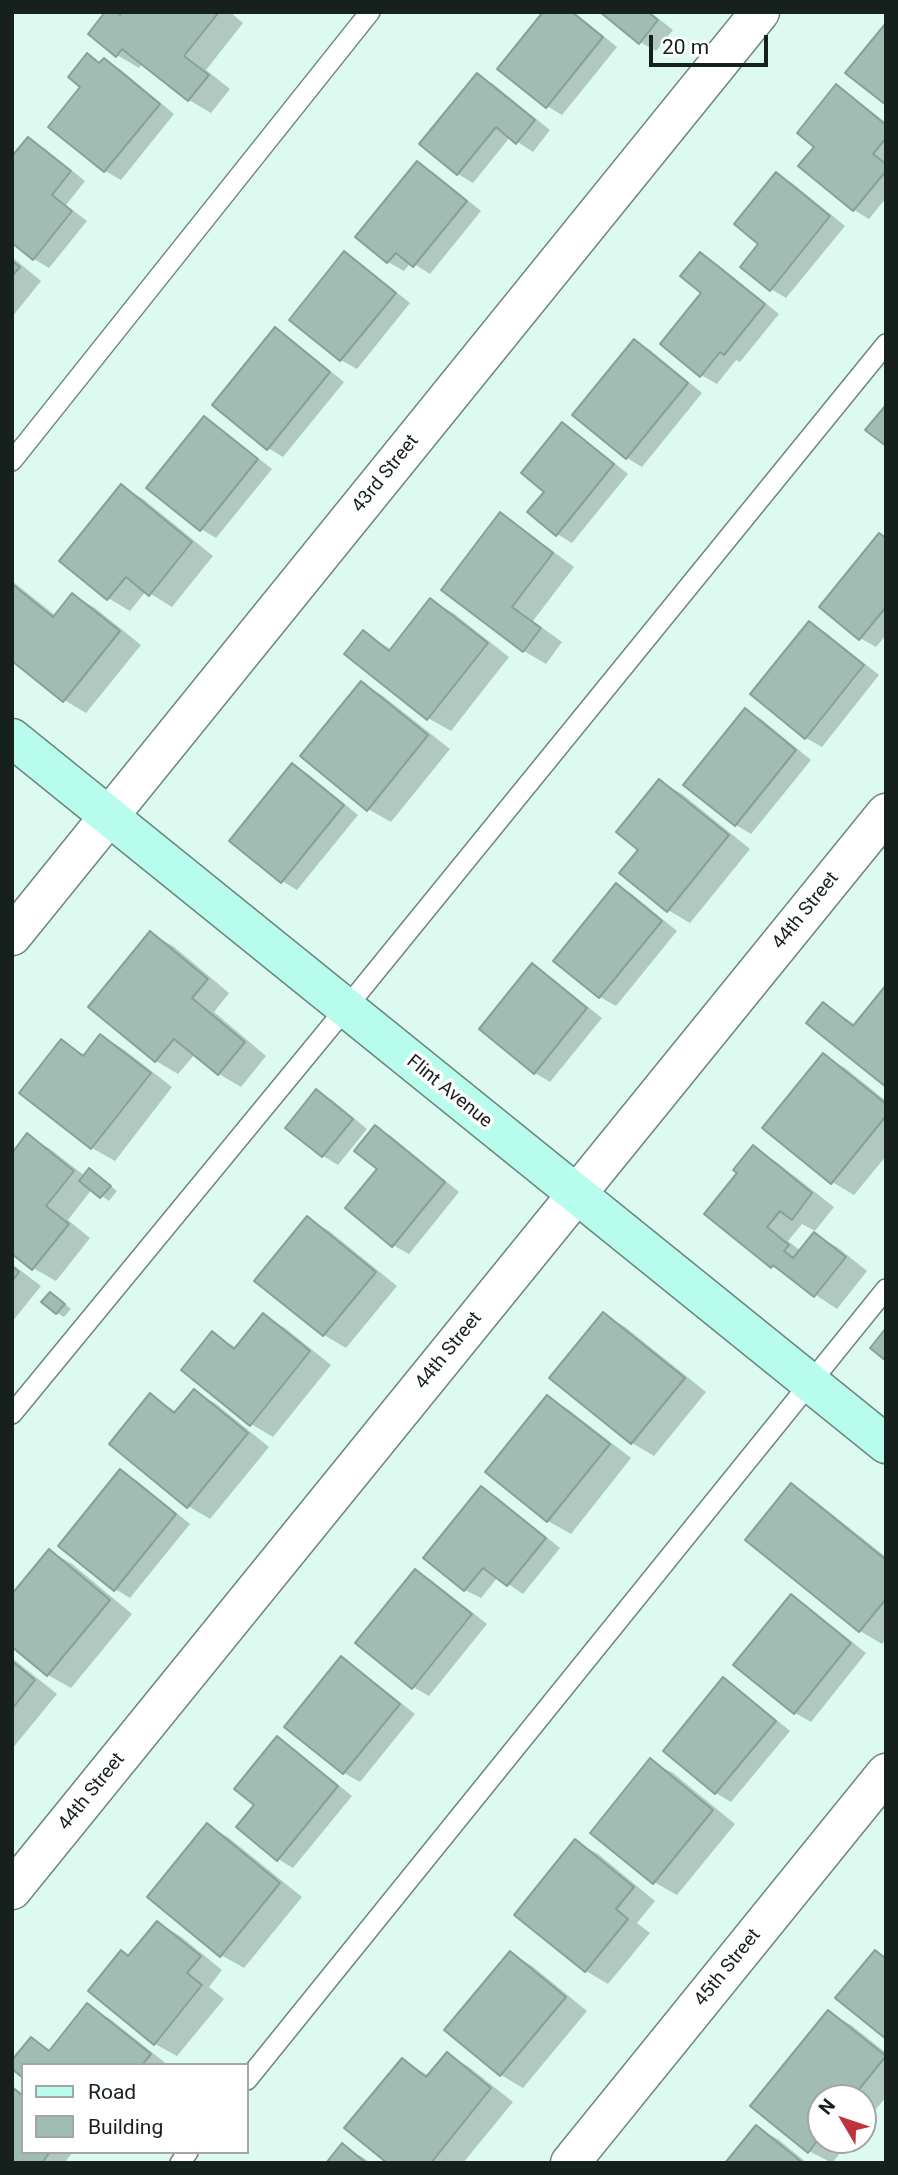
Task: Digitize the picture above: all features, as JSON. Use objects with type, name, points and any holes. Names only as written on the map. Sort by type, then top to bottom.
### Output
[{"type":"street","name":"43rd Street","points":[[12,936],[760,12]]},
{"type":"street","name":"Flint Avenue","points":[[12,738],[886,1444]]},
{"type":"street","name":"44th Street","points":[[12,1890],[886,813]]},
{"type":"street","name":"45th Street","points":[[570,2163],[886,1773]]},
{"type":"lane","points":[[12,461],[370,12]]},
{"type":"lane","points":[[12,1414],[886,344]]},
{"type":"lane","points":[[248,2079],[886,1289]]},
{"type":"building","points":[[105,12],[117,12],[120,15],[122,12],[219,12],[184,56],[209,75],[188,101],[122,49],[116,57],[88,34]]},
{"type":"building","points":[[543,12],[572,12],[603,37],[546,108],[497,69]]},
{"type":"building","points":[[600,12],[648,12],[658,20],[639,44]]},
{"type":"building","points":[[886,23],[886,105],[845,73]]},
{"type":"building","points":[[87,53],[99,63],[104,58],[160,104],[104,172],[48,127],[80,87],[68,77]]},
{"type":"building","points":[[477,73],[535,120],[516,144],[496,127],[457,175],[419,144]]},
{"type":"building","points":[[836,84],[886,125],[886,138],[873,154],[886,164],[886,171],[853,211],[798,166],[814,147],[797,133]]},
{"type":"building","points":[[28,137],[71,171],[52,195],[72,211],[33,260],[12,243],[12,156]]},
{"type":"building","points":[[417,161],[467,201],[413,267],[396,253],[387,263],[355,237]]},
{"type":"building","points":[[776,172],[830,216],[770,291],[740,267],[758,244],[734,224]]},
{"type":"building","points":[[344,251],[396,293],[340,361],[289,320]]},
{"type":"building","points":[[700,252],[765,304],[724,355],[720,352],[700,377],[660,344],[701,293],[680,276]]},
{"type":"building","points":[[12,261],[20,267],[12,276]]},
{"type":"building","points":[[275,327],[330,372],[267,450],[212,405]]},
{"type":"building","points":[[634,339],[688,383],[626,459],[572,415]]},
{"type":"building","points":[[886,405],[886,446],[865,430]]},
{"type":"building","points":[[204,416],[258,459],[200,531],[146,488]]},
{"type":"building","points":[[562,422],[614,464],[556,536],[527,512],[544,492],[521,473]]},
{"type":"building","points":[[121,484],[192,542],[149,596],[126,577],[107,600],[59,561]]},
{"type":"building","points":[[500,512],[553,553],[512,607],[541,628],[523,652],[441,590]]},
{"type":"building","points":[[879,533],[886,538],[886,607],[859,640],[819,607]]},
{"type":"building","points":[[12,584],[53,617],[72,593],[120,631],[63,702],[12,661]]},
{"type":"building","points":[[430,598],[488,643],[427,720],[344,654],[363,630],[389,651]]},
{"type":"building","points":[[809,621],[864,665],[805,739],[750,694]]},
{"type":"building","points":[[361,681],[428,735],[367,811],[300,756]]},
{"type":"building","points":[[745,708],[796,750],[735,826],[683,785]]},
{"type":"building","points":[[292,763],[344,805],[281,883],[229,841]]},
{"type":"building","points":[[659,779],[729,835],[667,912],[619,873],[638,850],[616,832]]},
{"type":"building","points":[[616,883],[662,921],[599,998],[553,961]]},
{"type":"building","points":[[150,931],[208,979],[192,998],[245,1042],[218,1075],[174,1039],[155,1062],[88,1007]]},
{"type":"building","points":[[532,963],[587,1008],[534,1074],[479,1029]]},
{"type":"building","points":[[886,985],[886,1087],[806,1023],[823,1002],[853,1026]]},
{"type":"building","points":[[100,1034],[151,1073],[91,1149],[19,1093],[61,1039],[83,1056]]},
{"type":"building","points":[[823,1053],[886,1104],[886,1116],[831,1184],[762,1128]]},
{"type":"building","points":[[316,1089],[353,1119],[322,1157],[285,1128]]},
{"type":"building","points":[[375,1125],[445,1182],[392,1247],[345,1208],[377,1169],[354,1151]]},
{"type":"building","points":[[27,1133],[74,1171],[46,1206],[69,1224],[32,1270],[12,1254],[12,1153]]},
{"type":"building","points":[[753,1145],[812,1193],[792,1220],[780,1211],[767,1227],[789,1245],[784,1251],[793,1258],[814,1232],[846,1257],[814,1297],[773,1265],[771,1268],[704,1214],[737,1173],[733,1170]]},
{"type":"building","points":[[89,1168],[111,1186],[100,1198],[79,1181]]},
{"type":"building","points":[[307,1216],[376,1272],[323,1336],[254,1281]]},
{"type":"building","points":[[12,1266],[19,1272],[12,1281]]},
{"type":"building","points":[[50,1292],[65,1304],[56,1314],[41,1302]]},
{"type":"building","points":[[603,1312],[685,1378],[631,1444],[549,1378]]},
{"type":"building","points":[[263,1313],[310,1351],[250,1426],[181,1370],[212,1331],[234,1349]]},
{"type":"building","points":[[886,1328],[886,1361],[870,1348]]},
{"type":"building","points":[[194,1389],[248,1433],[187,1508],[109,1444],[150,1393],[174,1413]]},
{"type":"building","points":[[547,1395],[610,1444],[547,1522],[485,1472]]},
{"type":"building","points":[[120,1469],[176,1514],[114,1591],[58,1546]]},
{"type":"building","points":[[791,1483],[886,1560],[886,1599],[859,1632],[745,1540]]},
{"type":"building","points":[[481,1486],[546,1538],[507,1586],[483,1568],[464,1591],[423,1558]]},
{"type":"building","points":[[49,1549],[110,1600],[47,1676],[12,1647],[12,1594]]},
{"type":"building","points":[[415,1569],[472,1614],[412,1689],[355,1643]]},
{"type":"building","points":[[791,1594],[851,1643],[794,1714],[733,1665]]},
{"type":"building","points":[[341,1656],[400,1704],[343,1774],[284,1727]]},
{"type":"building","points":[[12,1661],[35,1680],[12,1709]]},
{"type":"building","points":[[723,1677],[776,1721],[715,1794],[663,1751]]},
{"type":"building","points":[[277,1736],[338,1786],[277,1861],[236,1827],[254,1805],[234,1789]]},
{"type":"building","points":[[650,1758],[713,1810],[653,1884],[590,1833]]},
{"type":"building","points":[[207,1823],[280,1883],[220,1957],[147,1897]]},
{"type":"building","points":[[575,1839],[634,1887],[616,1909],[628,1919],[585,1972],[514,1915]]},
{"type":"building","points":[[157,1921],[201,1956],[187,1973],[202,1985],[154,2045],[88,1991],[121,1950],[128,1956]]},
{"type":"building","points":[[875,1950],[886,1959],[886,2039],[835,1998]]},
{"type":"building","points":[[510,1951],[566,1997],[500,2076],[444,2030]]},
{"type":"building","points":[[87,2003],[151,2054],[144,2063],[21,2063],[21,2076],[12,2069],[12,2060],[31,2037],[49,2051]]},
{"type":"building","points":[[828,2010],[886,2056],[863,2084],[807,2084],[807,2152],[750,2106]]},
{"type":"building","points":[[447,2052],[491,2088],[431,2163],[387,2163],[344,2128],[402,2058],[426,2077]]},
{"type":"building","points":[[12,2087],[21,2094],[21,2154],[49,2154],[42,2163],[12,2163]]},
{"type":"building","points":[[756,2125],[803,2163],[725,2163]]},
{"type":"building","points":[[342,2143],[366,2163],[326,2163]]}]
